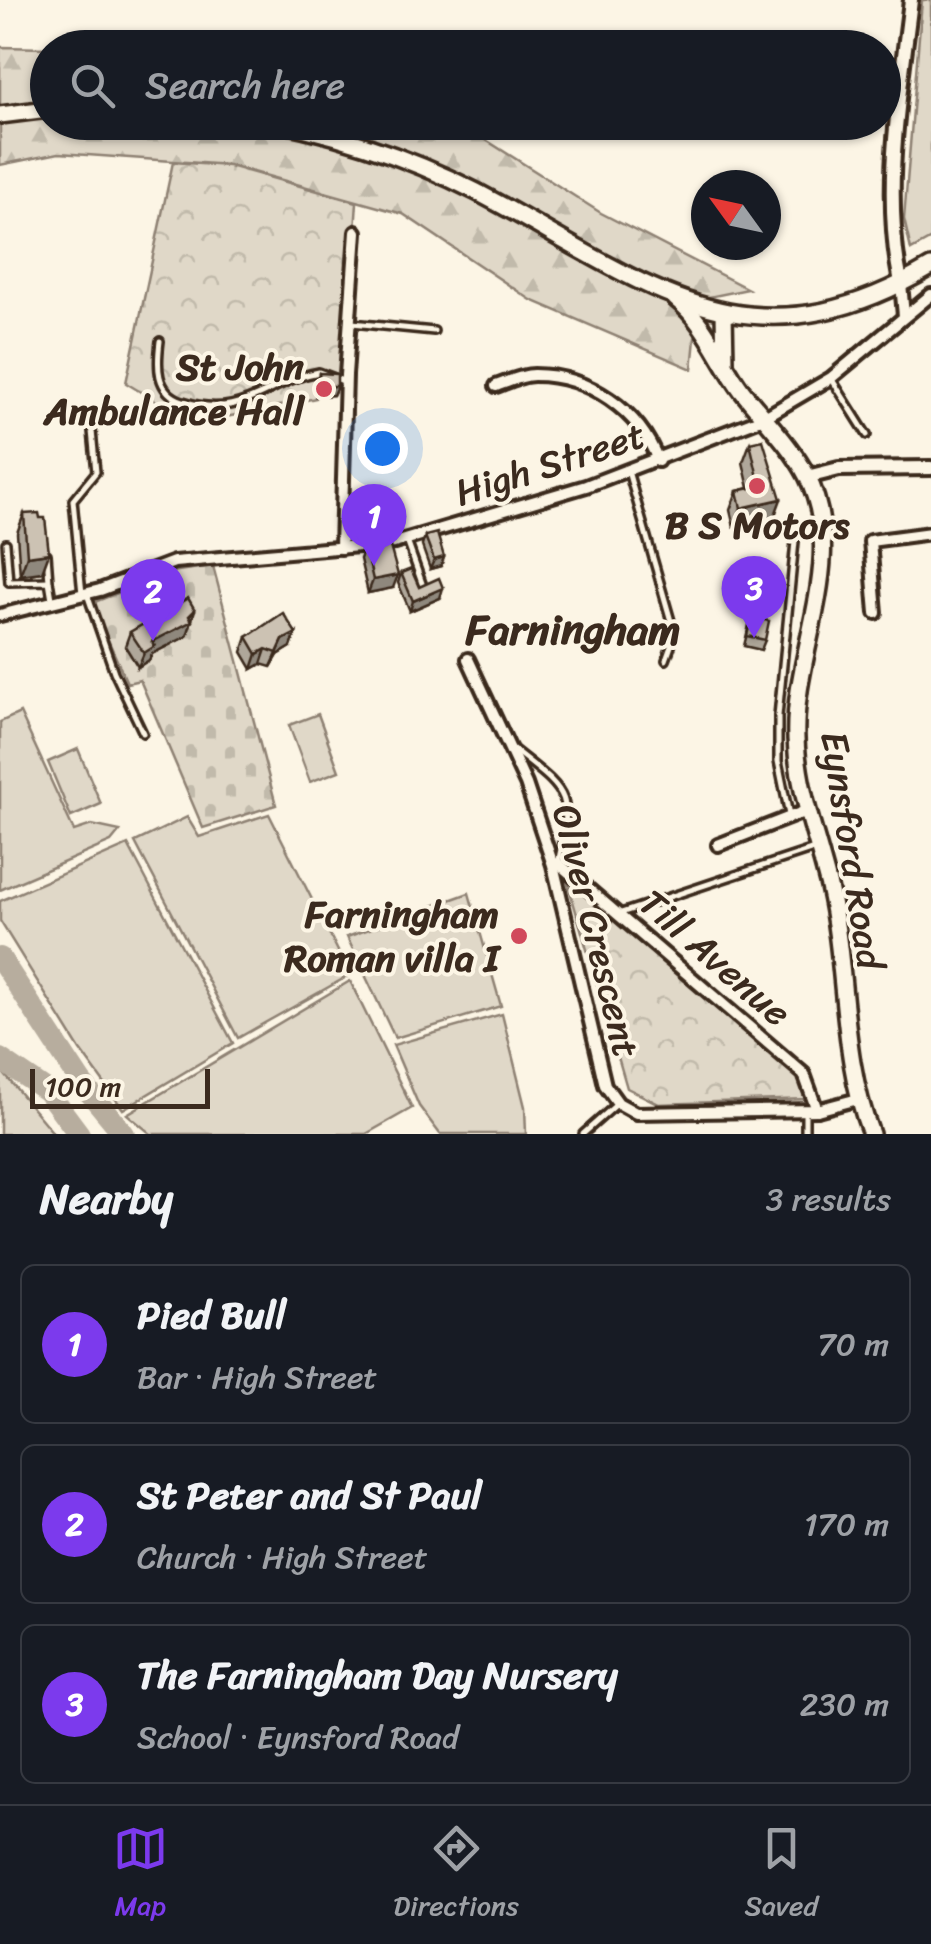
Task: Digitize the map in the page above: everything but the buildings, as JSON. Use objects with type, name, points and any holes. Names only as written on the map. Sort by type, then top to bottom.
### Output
[{"type":"main road","points":[[0,115],[30,111]]},
{"type":"main road","points":[[344,140],[430,170],[503,206],[614,272],[676,299],[724,312],[808,313],[901,283],[931,267]]},
{"type":"main road","name":"Eynsford Road","points":[[676,299],[700,321],[724,363],[807,477],[821,550],[820,589],[804,666],[796,736],[806,811],[837,933],[846,1037],[858,1099],[872,1134]]},
{"type":"main road","points":[[724,312],[724,363]]},
{"type":"street","points":[[901,87],[911,0]]},
{"type":"street","points":[[895,140],[892,230],[904,316]]},
{"type":"street","points":[[342,548],[346,382],[356,232]]},
{"type":"street","name":"High Street","points":[[0,615],[84,594],[186,559],[407,541],[628,472],[763,418],[831,378],[931,296]]},
{"type":"street","points":[[496,386],[530,374],[563,378],[618,403],[642,426],[658,460]]},
{"type":"street","points":[[807,477],[838,469],[931,468]]},
{"type":"street","points":[[876,614],[870,541],[931,533]]},
{"type":"street","name":"Oliver Crescent","points":[[468,659],[510,748],[556,864],[604,1085],[618,1104],[636,1113],[811,1110],[858,1099]]},
{"type":"street","points":[[718,844],[806,811]]},
{"type":"street","name":"Till Avenue","points":[[556,864],[804,1074],[811,1110]]},
{"type":"lane","points":[[349,322],[434,330]]},
{"type":"lane","points":[[160,341],[156,369],[162,383],[176,398],[189,403],[226,408],[319,372],[346,382]]},
{"type":"lane","points":[[831,378],[866,435]]},
{"type":"lane","points":[[92,432],[96,472],[74,500],[84,594],[143,734]]},
{"type":"lane","points":[[628,472],[674,635],[666,660]]},
{"type":"lane","points":[[790,818],[778,761],[778,716],[796,532]]},
{"type":"lane","points":[[407,541],[423,586]]},
{"type":"lane","points":[[6,543],[9,582],[49,581]]},
{"type":"lane","points":[[46,546],[53,602]]},
{"type":"lane","points":[[787,654],[804,666]]},
{"type":"lane","points":[[510,748],[560,786],[570,813],[556,864]]},
{"type":"lane","points":[[618,914],[817,848]]},
{"type":"lane","points":[[583,1134],[618,1104]]},
{"type":"lane","points":[[804,1134],[811,1110]]},
{"type":"green space","points":[[922,0],[931,0],[931,239],[911,250],[904,219]]},
{"type":"green space","points":[[0,47],[30,48],[30,140],[486,140],[601,213],[748,289],[699,299],[692,369],[531,300],[403,214],[229,165],[59,153],[0,165]]},
{"type":"green space","points":[[173,162],[229,166],[357,202],[345,382],[316,381],[316,398],[193,424],[126,383]]},
{"type":"green space","points":[[213,566],[276,805],[203,828],[140,680],[127,683],[92,603],[171,572]]},
{"type":"green space","points":[[20,713],[74,831],[92,825],[120,831],[111,842],[0,890],[0,722]]},
{"type":"green space","points":[[318,714],[339,771],[310,782],[289,725]]},
{"type":"green space","points":[[78,749],[101,804],[71,817],[48,762]]},
{"type":"green space","points":[[269,814],[350,975],[238,1038],[135,842],[187,817],[199,837]]},
{"type":"green space","points":[[128,845],[233,1043],[123,1109],[80,1050],[0,921],[0,901]]},
{"type":"green space","points":[[564,870],[803,1075],[807,1099],[659,1104],[627,1088]]},
{"type":"green space","points":[[469,893],[501,1006],[395,1038],[347,937]]},
{"type":"green space","points":[[350,981],[412,1108],[366,1134],[151,1134],[127,1114]]},
{"type":"green space","points":[[502,1014],[525,1107],[526,1134],[440,1134],[419,1106],[393,1045]]},
{"type":"green space","points":[[0,1069],[49,1128],[54,1134],[0,1134]]},
{"type":"waterway","points":[[0,958],[81,1082],[124,1134]]},
{"type":"waterway","points":[[0,1059],[47,1091],[79,1134]]},
{"type":"place","name":"St John Ambulance Hall","points":[[324,389]]},
{"type":"place","name":"B S Motors","points":[[757,486]]},
{"type":"place","name":"Pied Bull","points":[[374,566]]},
{"type":"place","name":"The Farningham Day Nursery","points":[[754,638]]},
{"type":"place","name":"St Peter and St Paul","points":[[153,641]]},
{"type":"place","name":"Farningham Roman villa I","points":[[519,936]]},
{"type":"district","name":"Farningham","points":[[573,630]]}]
